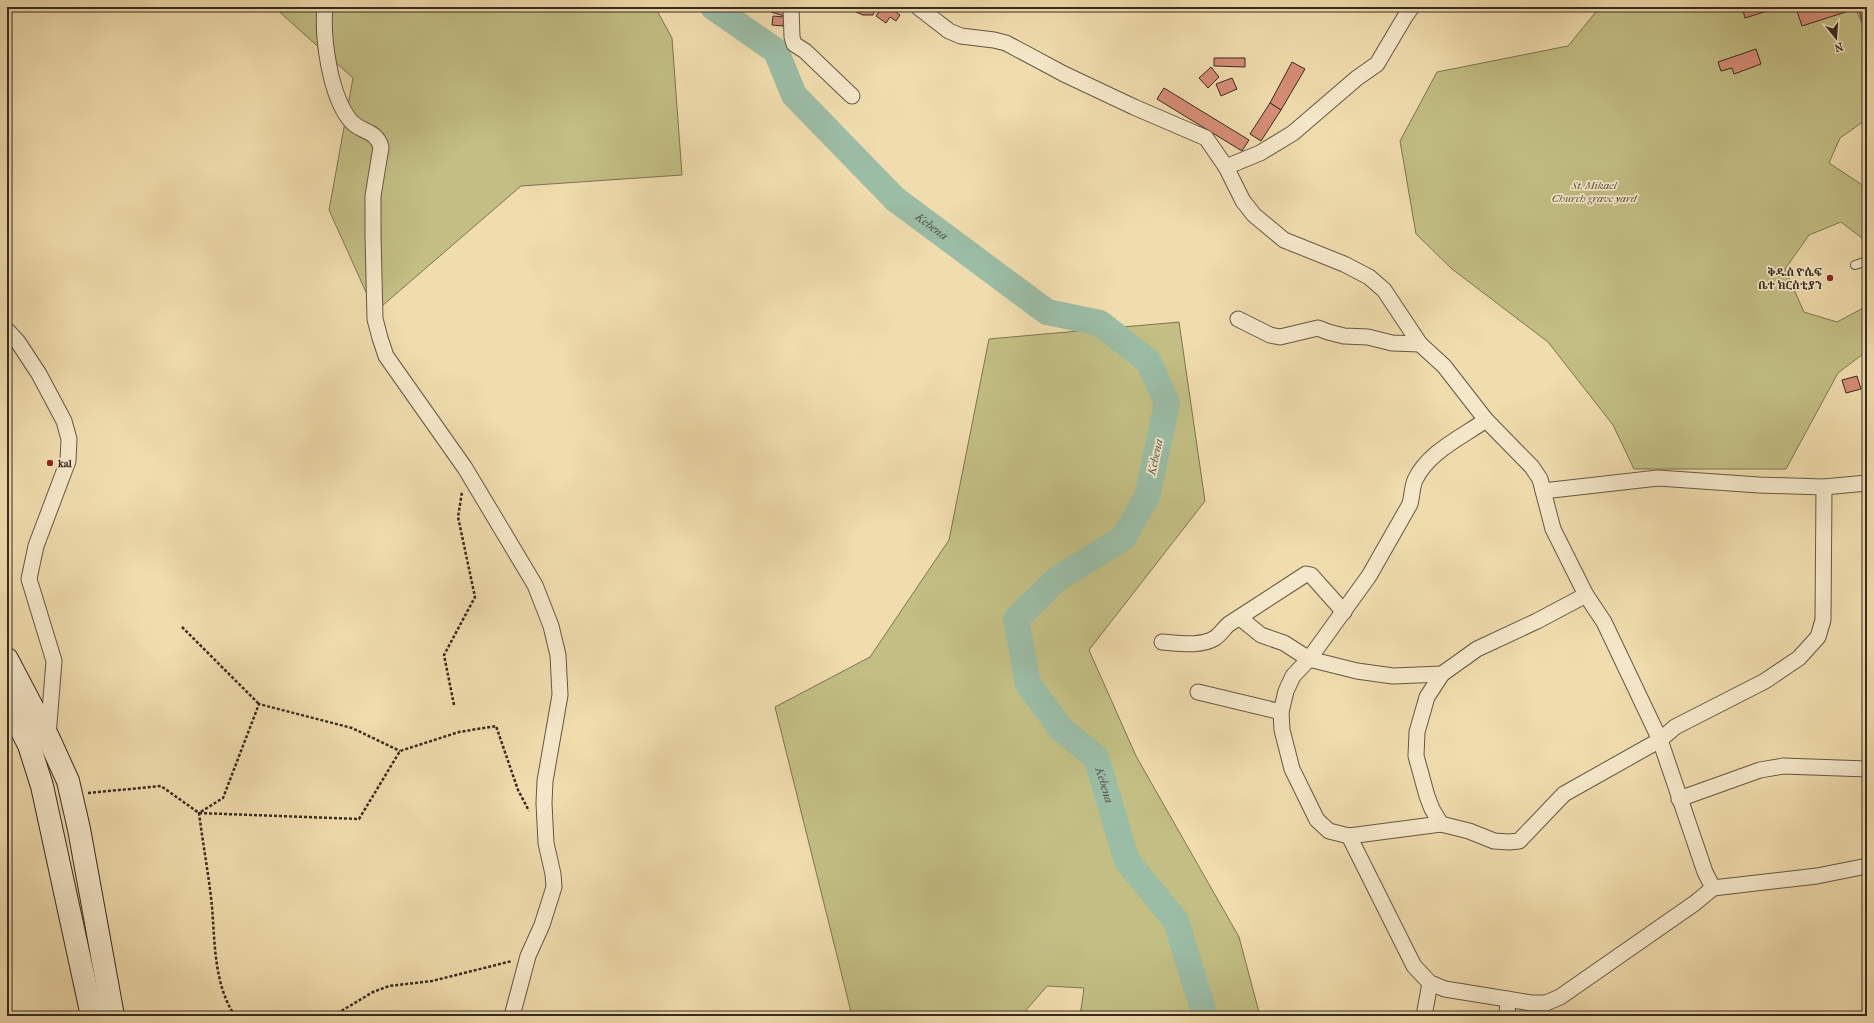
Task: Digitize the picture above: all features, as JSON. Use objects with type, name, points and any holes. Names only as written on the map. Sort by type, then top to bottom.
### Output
[{"type":"main road","points":[[7,659],[48,737],[68,781],[72,795],[113,1016]]},
{"type":"main road","points":[[7,702],[29,745],[42,786],[92,1016]]},
{"type":"street","points":[[325,7],[323,25],[332,80],[341,107],[350,121],[372,133],[379,139],[381,147],[373,196],[375,319],[386,356],[465,468],[500,523],[536,585],[551,626],[558,654],[560,695],[545,781],[544,803],[546,843],[553,874],[554,887],[547,911],[528,956],[512,1016]]},
{"type":"street","points":[[791,7],[792,37],[794,44],[852,96]]},
{"type":"street","points":[[918,7],[949,32],[961,36],[1006,43],[1064,74],[1134,107],[1206,138],[1226,167],[1243,201],[1254,215],[1284,240],[1344,264],[1369,277],[1384,290],[1420,344],[1444,366],[1486,420],[1532,467],[1540,479],[1553,529],[1586,595],[1604,622],[1660,740],[1705,872],[1713,888]]},
{"type":"street","points":[[1226,167],[1260,153],[1293,133],[1357,78],[1377,64],[1412,7]]},
{"type":"street","points":[[1238,319],[1270,335],[1280,337],[1318,328],[1344,336],[1368,337],[1392,343],[1420,344]]},
{"type":"street","points":[[7,330],[18,342],[39,374],[64,421],[69,439],[68,461],[36,546],[30,579],[54,661],[48,737]]},
{"type":"street","points":[[1486,420],[1441,450],[1422,468],[1414,482],[1410,504],[1369,576],[1309,659],[1293,676],[1286,691],[1281,712],[1285,743],[1292,769],[1310,808],[1322,826],[1329,831],[1349,836],[1441,824],[1469,831],[1494,841],[1509,842],[1519,840],[1564,794],[1660,740],[1675,727],[1765,681],[1799,658],[1818,637],[1823,620],[1824,486]]},
{"type":"street","points":[[1543,491],[1658,478],[1759,485],[1824,486],[1867,483]]},
{"type":"street","points":[[1162,642],[1186,643],[1211,640],[1220,634],[1229,624],[1306,574],[1311,575],[1344,612]]},
{"type":"street","points":[[1441,824],[1432,809],[1427,796],[1416,756],[1417,732],[1428,697],[1442,674],[1477,649],[1537,621],[1586,595]]},
{"type":"street","points":[[1240,618],[1261,635],[1284,643],[1309,659],[1357,671],[1393,676],[1442,674]]},
{"type":"street","points":[[1198,692],[1281,712]]},
{"type":"street","points":[[1679,799],[1760,770],[1783,766],[1867,769]]},
{"type":"street","points":[[1349,836],[1414,966],[1430,983],[1445,989],[1508,999],[1546,1003],[1560,997],[1695,903],[1713,888],[1817,876],[1867,866]]},
{"type":"street","points":[[1424,1016],[1430,983]]},
{"type":"street","points":[[1507,1016],[1508,999]]},
{"type":"lane","points":[[1855,265],[1867,261]]},
{"type":"path","points":[[454,705],[444,655],[475,597],[458,517],[465,468]]},
{"type":"path","points":[[182,627],[259,704],[352,728],[400,750],[459,732],[496,726],[518,790],[532,817]]},
{"type":"path","points":[[199,814],[223,798],[259,704]]},
{"type":"path","points":[[72,795],[161,786],[199,814],[359,819],[400,750]]},
{"type":"path","points":[[199,814],[212,907],[213,946],[226,1004],[235,1016]]},
{"type":"path","points":[[333,1016],[372,992],[389,986],[432,981],[528,956]]},
{"type":"green space","points":[[274,7],[655,7],[672,38],[682,175],[521,186],[375,312],[329,210],[353,78]]},
{"type":"green space","name":"St. Mikael Church grave yard","points":[[1600,7],[1855,7],[1867,36],[1867,119],[1840,138],[1829,163],[1867,188],[1867,242],[1841,222],[1809,235],[1785,269],[1804,312],[1837,322],[1867,306],[1867,351],[1838,373],[1786,469],[1634,469],[1613,425],[1548,342],[1452,269],[1416,234],[1400,141],[1437,72],[1568,46]]},
{"type":"green space","points":[[1179,322],[1205,501],[1089,650],[1136,756],[1239,937],[1260,1016],[1080,1016],[1084,988],[1047,986],[1021,1016],[852,1016],[775,707],[870,657],[949,540],[989,339]]},
{"type":"building","points":[[772,7],[786,7],[784,16],[771,12]]},
{"type":"building","points":[[858,7],[876,7],[873,15],[863,15],[856,12]]},
{"type":"building","points":[[882,7],[888,7],[900,15],[896,21],[890,17],[886,23],[876,16]]},
{"type":"building","points":[[1742,7],[1780,7],[1745,18]]},
{"type":"building","points":[[1867,7],[1867,20],[1862,21],[1858,8],[1802,26],[1796,8]]},
{"type":"building","points":[[773,16],[784,17],[783,26],[772,25]]},
{"type":"building","points":[[1756,49],[1761,64],[1734,74],[1732,68],[1721,71],[1718,62]]},
{"type":"building","points":[[1214,58],[1245,58],[1245,67],[1214,66]]},
{"type":"building","points":[[1292,62],[1305,69],[1281,110],[1270,103]]},
{"type":"building","points":[[1211,67],[1219,77],[1208,88],[1199,78]]},
{"type":"building","points":[[1232,78],[1237,89],[1221,96],[1216,84]]},
{"type":"building","points":[[1164,88],[1249,140],[1242,151],[1157,99]]},
{"type":"building","points":[[1270,103],[1281,110],[1261,141],[1250,134]]},
{"type":"building","points":[[1857,376],[1861,389],[1846,393],[1842,380]]},
{"type":"waterway","name":"Kebena","points":[[713,7],[776,51],[794,95],[895,199],[1047,312],[1100,323],[1149,362],[1167,403],[1147,497],[1123,538],[1057,579],[1016,619],[1028,684],[1061,729],[1096,757],[1127,861],[1176,921],[1205,1016]]},
{"type":"place","name":"ቅዱስ ዮሴፍ ቤተ ክርስቲያን","points":[[1830,278]]},
{"type":"place","name":"kal","points":[[50,463]]}]
